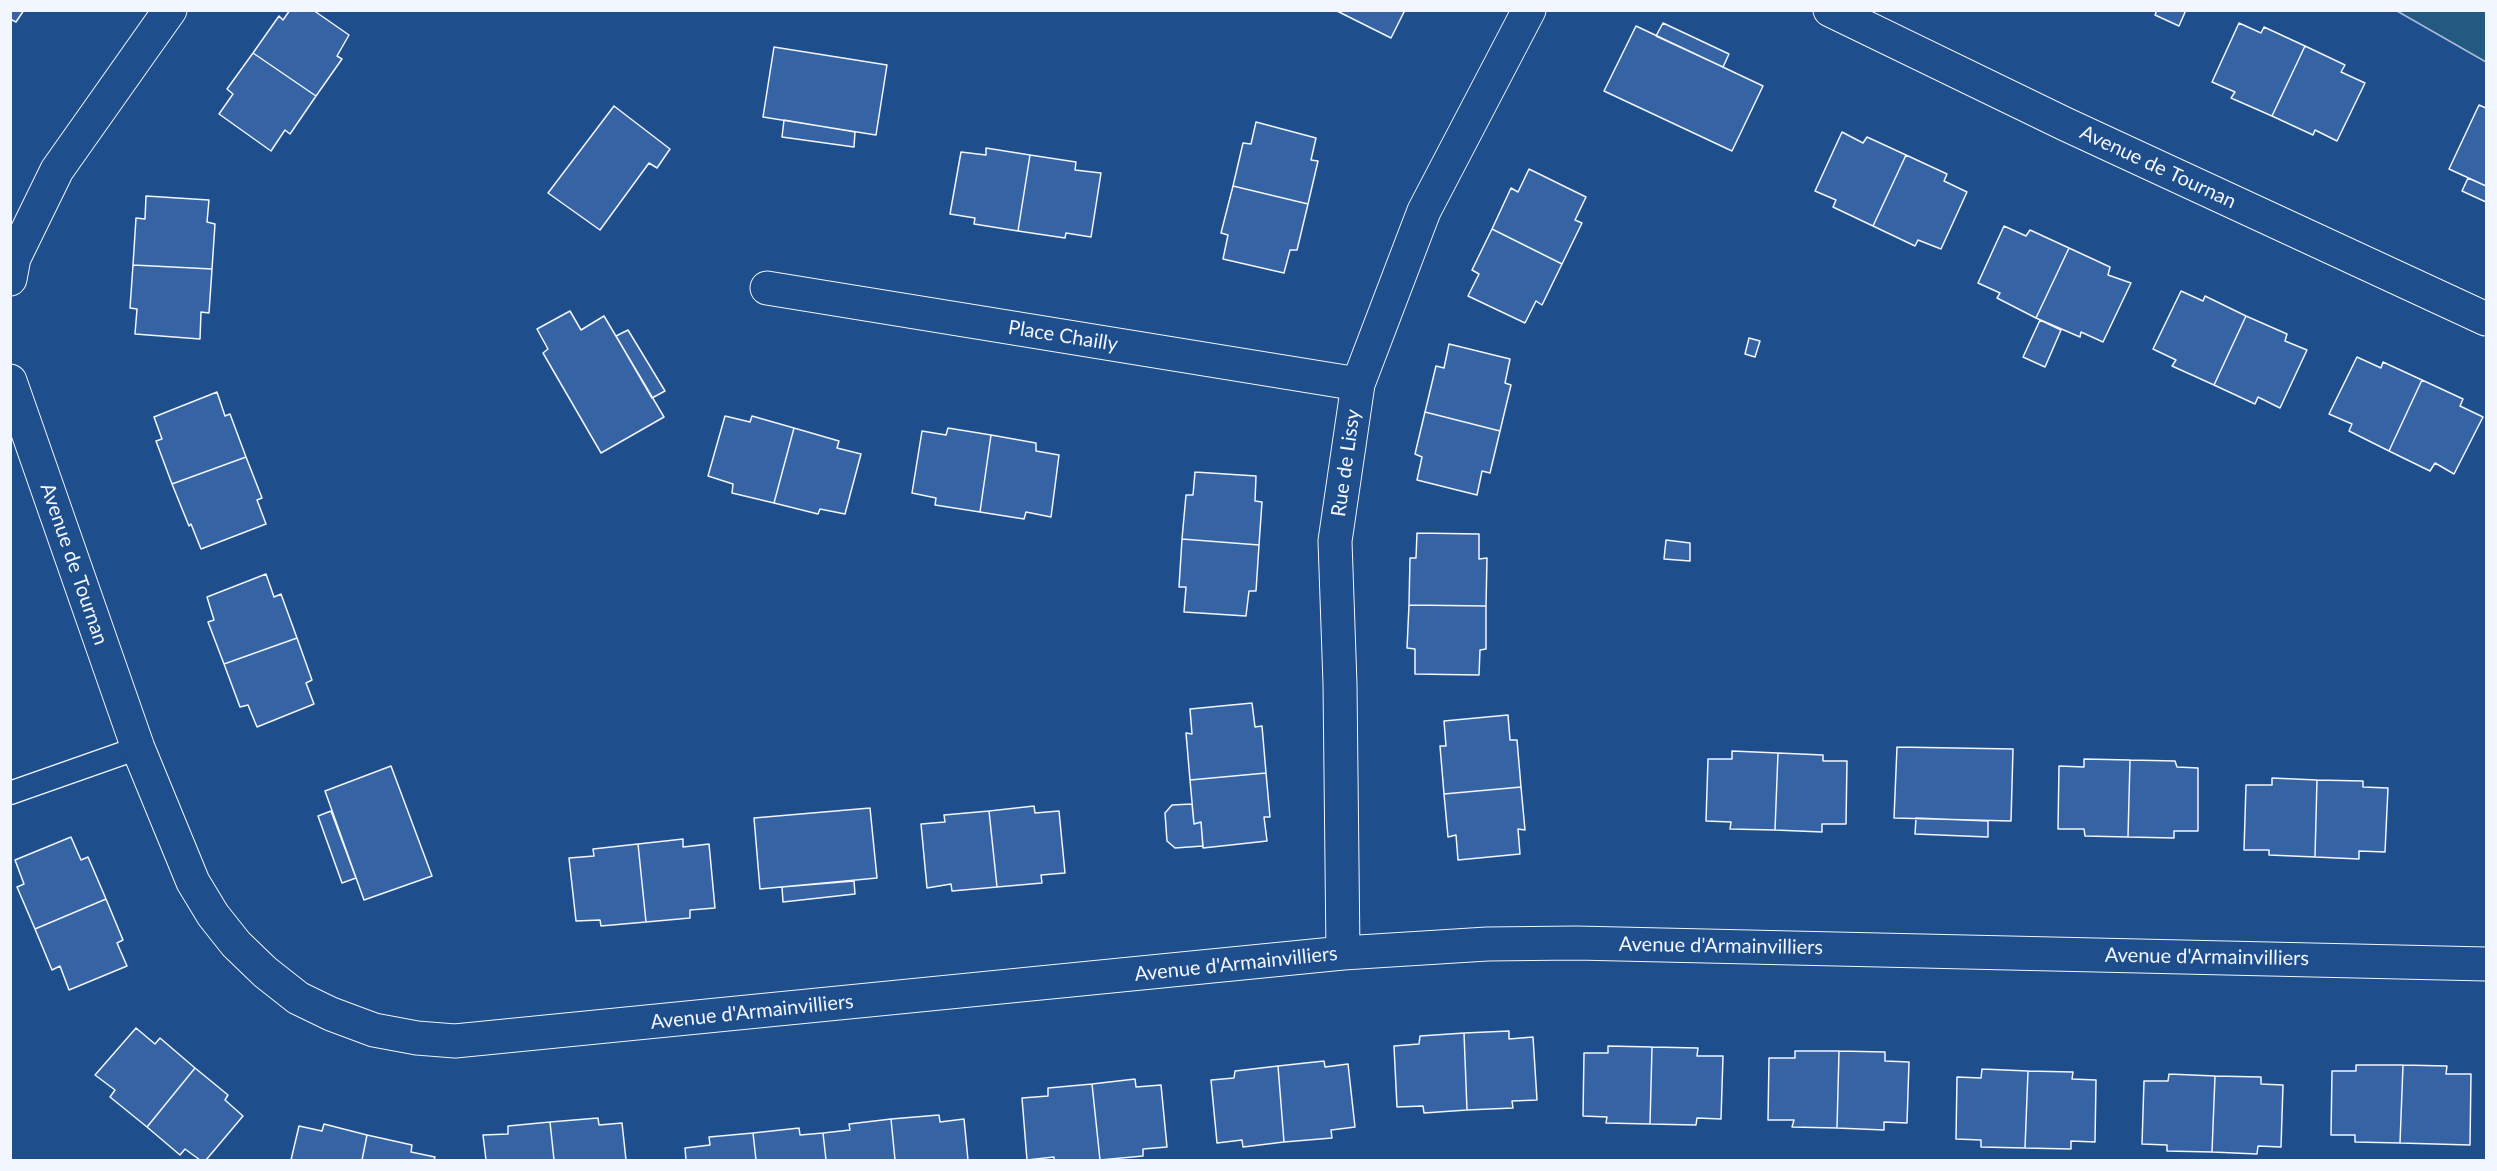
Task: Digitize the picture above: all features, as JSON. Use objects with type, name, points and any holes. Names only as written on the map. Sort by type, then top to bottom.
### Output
[{"type":"street","points":[[10,279],[15,258],[57,170],[171,10]]},
{"type":"street","name":"Rue de Lissy","points":[[1343,953],[1341,684],[1335,541],[1358,384],[1424,211],[1529,10]]},
{"type":"street","name":"Avenue de Tournan","points":[[1830,10],[2065,124],[2487,319]]},
{"type":"street","name":"Place Chailly","points":[[767,288],[1358,384]]},
{"type":"street","name":"Avenue de Tournan","points":[[10,381],[138,748]]},
{"type":"street","name":"Avenue d'Armainvilliers","points":[[138,748],[193,882],[213,915],[236,944],[265,972],[298,998],[331,1014],[374,1030],[417,1038],[467,1040],[1343,953],[1487,944],[1576,943],[2487,963]]},
{"type":"lane","points":[[10,794],[138,748]]},
{"type":"shaded area","points":[[2397,11],[2486,11],[2486,62]]},
{"type":"building","points":[[10,10],[24,10],[16,22],[10,19]]},
{"type":"building","points":[[290,10],[313,10],[349,35],[337,56],[342,59],[316,96],[253,53],[279,16],[283,20]]},
{"type":"building","points":[[1335,10],[1405,10],[1391,38]]},
{"type":"building","points":[[2157,10],[2186,10],[2179,26],[2155,15]]},
{"type":"building","points":[[1663,23],[1729,54],[1723,67],[1656,36]]},
{"type":"building","points":[[2239,23],[2261,33],[2264,27],[2305,46],[2272,116],[2231,98],[2235,92],[2212,82]]},
{"type":"building","points":[[1636,26],[1763,86],[1732,151],[1604,91]]},
{"type":"building","points":[[2305,46],[2345,65],[2341,72],[2365,83],[2337,141],[2315,130],[2313,135],[2272,116]]},
{"type":"building","points":[[774,47],[887,65],[876,135],[763,117]]},
{"type":"building","points":[[253,53],[316,96],[290,134],[285,130],[271,151],[219,114],[233,94],[227,89]]},
{"type":"building","points":[[2479,105],[2486,108],[2486,186],[2449,169]]},
{"type":"building","points":[[614,106],[670,149],[657,168],[649,163],[600,230],[548,193]]},
{"type":"building","points":[[784,120],[855,132],[854,147],[782,137]]},
{"type":"building","points":[[1256,122],[1316,138],[1311,160],[1318,161],[1308,204],[1233,186],[1243,143],[1251,144]]},
{"type":"building","points":[[1842,132],[1863,143],[1867,137],[1906,155],[1873,226],[1833,207],[1836,200],[1815,191]]},
{"type":"building","points":[[986,148],[1030,155],[1018,231],[974,224],[975,218],[950,214],[961,152],[986,155]]},
{"type":"building","points":[[1030,155],[1076,162],[1075,170],[1101,173],[1091,237],[1066,233],[1065,238],[1018,231]]},
{"type":"building","points":[[1906,155],[1947,174],[1944,181],[1967,192],[1941,249],[1918,240],[1915,246],[1873,226]]},
{"type":"building","points":[[1529,169],[1586,197],[1575,220],[1582,223],[1562,264],[1492,229],[1511,188],[1518,192]]},
{"type":"building","points":[[2468,178],[2486,186],[2486,202],[2462,191]]},
{"type":"building","points":[[1233,186],[1308,204],[1297,250],[1290,250],[1284,273],[1223,259],[1228,235],[1221,233]]},
{"type":"building","points":[[146,196],[209,200],[207,222],[215,224],[212,269],[133,265],[136,218],[145,219]]},
{"type":"building","points":[[2004,226],[2026,236],[2030,230],[2069,248],[2036,318],[1997,298],[2000,293],[1978,283]]},
{"type":"building","points":[[1492,229],[1562,264],[1542,305],[1536,301],[1525,323],[1468,296],[1479,274],[1472,270]]},
{"type":"building","points":[[2069,248],[2110,267],[2108,275],[2131,283],[2103,342],[2081,332],[2080,337],[2036,318]]},
{"type":"building","points":[[133,265],[212,269],[209,313],[201,312],[200,339],[135,334],[137,309],[130,308]]},
{"type":"building","points":[[2181,291],[2203,301],[2205,296],[2246,316],[2214,385],[2172,366],[2176,360],[2153,349]]},
{"type":"building","points":[[570,311],[581,330],[604,316],[664,417],[601,453],[543,353],[548,349],[537,329]]},
{"type":"building","points":[[2246,316],[2287,334],[2285,341],[2307,350],[2280,408],[2258,397],[2255,404],[2214,385]]},
{"type":"building","points":[[2040,320],[2061,330],[2045,367],[2023,357]]},
{"type":"building","points":[[628,330],[665,391],[652,398],[616,336]]},
{"type":"building","points":[[1749,338],[1760,341],[1755,357],[1745,354]]},
{"type":"building","points":[[1449,344],[1510,359],[1505,383],[1511,385],[1500,431],[1425,412],[1436,366],[1444,368]]},
{"type":"building","points":[[2357,357],[2381,368],[2383,362],[2422,380],[2389,451],[2349,431],[2352,424],[2329,414]]},
{"type":"building","points":[[2422,380],[2463,399],[2460,406],[2483,417],[2454,474],[2435,463],[2430,471],[2389,451]]},
{"type":"building","points":[[217,392],[225,416],[230,414],[246,457],[172,484],[156,441],[162,439],[154,417]]},
{"type":"building","points":[[1425,412],[1500,431],[1490,473],[1482,471],[1477,495],[1417,480],[1422,457],[1415,454]]},
{"type":"building","points":[[725,416],[750,422],[752,416],[794,428],[774,503],[732,493],[733,484],[708,476]]},
{"type":"building","points":[[794,428],[839,441],[837,448],[861,454],[845,514],[820,509],[818,514],[774,503]]},
{"type":"building","points":[[948,428],[991,435],[980,512],[935,505],[936,498],[912,493],[922,431],[946,435]]},
{"type":"building","points":[[991,435],[1036,443],[1036,451],[1059,455],[1051,517],[1026,512],[1024,519],[980,512]]},
{"type":"building","points":[[246,457],[262,498],[257,500],[266,524],[201,549],[172,484]]},
{"type":"building","points":[[1195,472],[1256,476],[1255,501],[1262,502],[1259,545],[1182,539],[1186,495],[1193,495]]},
{"type":"building","points":[[1417,533],[1479,534],[1479,559],[1487,558],[1486,606],[1409,605],[1410,558],[1416,558]]},
{"type":"building","points":[[1182,539],[1259,545],[1256,591],[1249,591],[1246,616],[1184,612],[1186,587],[1179,587]]},
{"type":"building","points":[[1666,540],[1690,543],[1690,561],[1664,559]]},
{"type":"building","points":[[266,574],[274,597],[281,594],[297,638],[224,664],[208,622],[214,620],[207,597]]},
{"type":"building","points":[[1409,605],[1486,606],[1486,649],[1480,650],[1479,675],[1415,674],[1415,649],[1407,648]]},
{"type":"building","points":[[297,638],[312,680],[306,683],[314,704],[257,727],[248,705],[240,707],[224,664]]},
{"type":"building","points":[[1252,703],[1255,727],[1262,726],[1266,773],[1190,780],[1186,733],[1192,734],[1190,709]]},
{"type":"building","points":[[1508,715],[1510,740],[1517,740],[1521,787],[1444,794],[1440,746],[1446,746],[1444,721]]},
{"type":"building","points":[[1897,747],[2013,749],[2011,821],[1894,818]]},
{"type":"building","points":[[1732,751],[1778,753],[1775,830],[1730,829],[1731,822],[1706,821],[1708,759],[1732,759]]},
{"type":"building","points":[[1778,753],[1823,755],[1823,761],[1847,761],[1846,824],[1822,824],[1822,832],[1775,830]]},
{"type":"building","points":[[2084,759],[2130,760],[2128,837],[2085,836],[2084,829],[2058,829],[2059,766],[2084,767]]},
{"type":"building","points":[[2130,760],[2175,761],[2177,767],[2198,768],[2198,831],[2174,831],[2174,838],[2128,837]]},
{"type":"building","points":[[391,766],[432,876],[364,900],[325,791]]},
{"type":"building","points":[[1266,773],[1270,817],[1264,817],[1267,841],[1203,848],[1201,822],[1194,824],[1190,780]]},
{"type":"building","points":[[2272,778],[2317,780],[2315,857],[2269,855],[2269,850],[2244,850],[2246,785],[2272,785]]},
{"type":"building","points":[[2317,780],[2363,781],[2363,787],[2388,788],[2385,852],[2359,851],[2359,859],[2315,857]]},
{"type":"building","points":[[1521,787],[1525,830],[1518,829],[1520,854],[1458,860],[1456,835],[1448,837],[1444,794]]},
{"type":"building","points":[[1192,804],[1194,824],[1201,822],[1203,846],[1175,848],[1167,841],[1165,813],[1172,805]]},
{"type":"building","points":[[1034,806],[1035,813],[1059,811],[1065,873],[1041,875],[1042,883],[997,887],[989,811]]},
{"type":"building","points":[[870,808],[877,878],[760,889],[754,818]]},
{"type":"building","points":[[331,811],[356,878],[342,883],[318,816]]},
{"type":"building","points":[[989,811],[997,887],[952,891],[951,884],[927,888],[921,824],[945,822],[944,815]]},
{"type":"building","points":[[1916,818],[1988,821],[1988,837],[1915,834]]},
{"type":"building","points":[[71,837],[81,860],[88,857],[106,899],[35,929],[17,887],[24,884],[15,860]]},
{"type":"building","points":[[683,839],[683,847],[709,844],[715,908],[690,910],[690,918],[646,922],[638,844]]},
{"type":"building","points":[[638,844],[646,922],[601,926],[600,920],[576,921],[569,858],[594,856],[593,849]]},
{"type":"building","points":[[854,881],[855,894],[783,902],[782,887]]},
{"type":"building","points":[[106,899],[123,940],[117,943],[127,966],[69,990],[60,966],[52,970],[35,929]]},
{"type":"building","points":[[136,1028],[155,1044],[160,1038],[195,1068],[147,1127],[110,1097],[115,1090],[95,1075]]},
{"type":"building","points":[[1509,1031],[1509,1039],[1533,1037],[1537,1100],[1512,1101],[1513,1108],[1467,1110],[1464,1033]]},
{"type":"building","points":[[1464,1033],[1467,1110],[1424,1113],[1423,1106],[1397,1107],[1394,1046],[1419,1044],[1420,1036]]},
{"type":"building","points":[[1608,1046],[1652,1047],[1650,1124],[1606,1123],[1607,1117],[1583,1116],[1584,1053],[1608,1053]]},
{"type":"building","points":[[1652,1047],[1698,1048],[1697,1056],[1723,1056],[1721,1119],[1697,1118],[1696,1125],[1650,1124]]},
{"type":"building","points":[[1795,1051],[1839,1051],[1837,1128],[1792,1127],[1794,1120],[1768,1120],[1769,1058],[1795,1058]]},
{"type":"building","points":[[1839,1051],[1885,1052],[1885,1061],[1909,1062],[1907,1123],[1884,1122],[1884,1130],[1837,1128]]},
{"type":"building","points":[[1324,1061],[1325,1067],[1348,1064],[1355,1127],[1331,1130],[1332,1138],[1284,1142],[1278,1066]]},
{"type":"building","points":[[2356,1065],[2403,1065],[2400,1143],[2355,1142],[2355,1135],[2331,1135],[2332,1071],[2356,1071]]},
{"type":"building","points":[[2403,1065],[2447,1066],[2446,1074],[2471,1074],[2470,1145],[2400,1143]]},
{"type":"building","points":[[1278,1066],[1284,1142],[1243,1147],[1242,1140],[1217,1143],[1211,1080],[1234,1078],[1235,1071]]},
{"type":"building","points":[[195,1068],[228,1095],[225,1100],[243,1116],[206,1160],[200,1160],[185,1149],[180,1155],[147,1127]]},
{"type":"building","points":[[1982,1069],[2028,1071],[2025,1148],[1981,1147],[1981,1140],[1956,1139],[1957,1077],[1981,1078]]},
{"type":"building","points":[[2028,1071],[2073,1072],[2072,1079],[2096,1080],[2095,1142],[2071,1141],[2071,1149],[2025,1148]]},
{"type":"building","points":[[2169,1074],[2215,1076],[2212,1152],[2167,1151],[2167,1145],[2142,1144],[2144,1081],[2168,1081]]},
{"type":"building","points":[[2215,1076],[2261,1077],[2261,1084],[2283,1085],[2281,1147],[2258,1146],[2257,1154],[2212,1152]]},
{"type":"building","points":[[1135,1079],[1136,1087],[1161,1085],[1167,1147],[1143,1149],[1143,1156],[1100,1160],[1092,1084]]},
{"type":"building","points":[[1092,1084],[1100,1160],[1054,1160],[1054,1157],[1027,1160],[1022,1098],[1048,1096],[1048,1088]]},
{"type":"building","points":[[939,1115],[940,1122],[964,1119],[968,1160],[895,1160],[891,1119]]},
{"type":"building","points":[[598,1118],[599,1125],[622,1123],[626,1160],[554,1160],[550,1122]]},
{"type":"building","points":[[891,1119],[895,1160],[826,1160],[823,1133],[850,1130],[849,1124]]},
{"type":"building","points":[[550,1122],[554,1160],[486,1160],[483,1135],[508,1134],[508,1126]]},
{"type":"building","points":[[324,1124],[367,1135],[362,1160],[291,1160],[299,1126],[322,1131]]},
{"type":"building","points":[[799,1128],[800,1135],[823,1133],[826,1160],[756,1160],[753,1133]]},
{"type":"building","points":[[753,1133],[756,1160],[686,1160],[685,1148],[710,1145],[709,1137]]},
{"type":"building","points":[[367,1135],[412,1145],[411,1152],[435,1157],[434,1160],[362,1160]]}]
